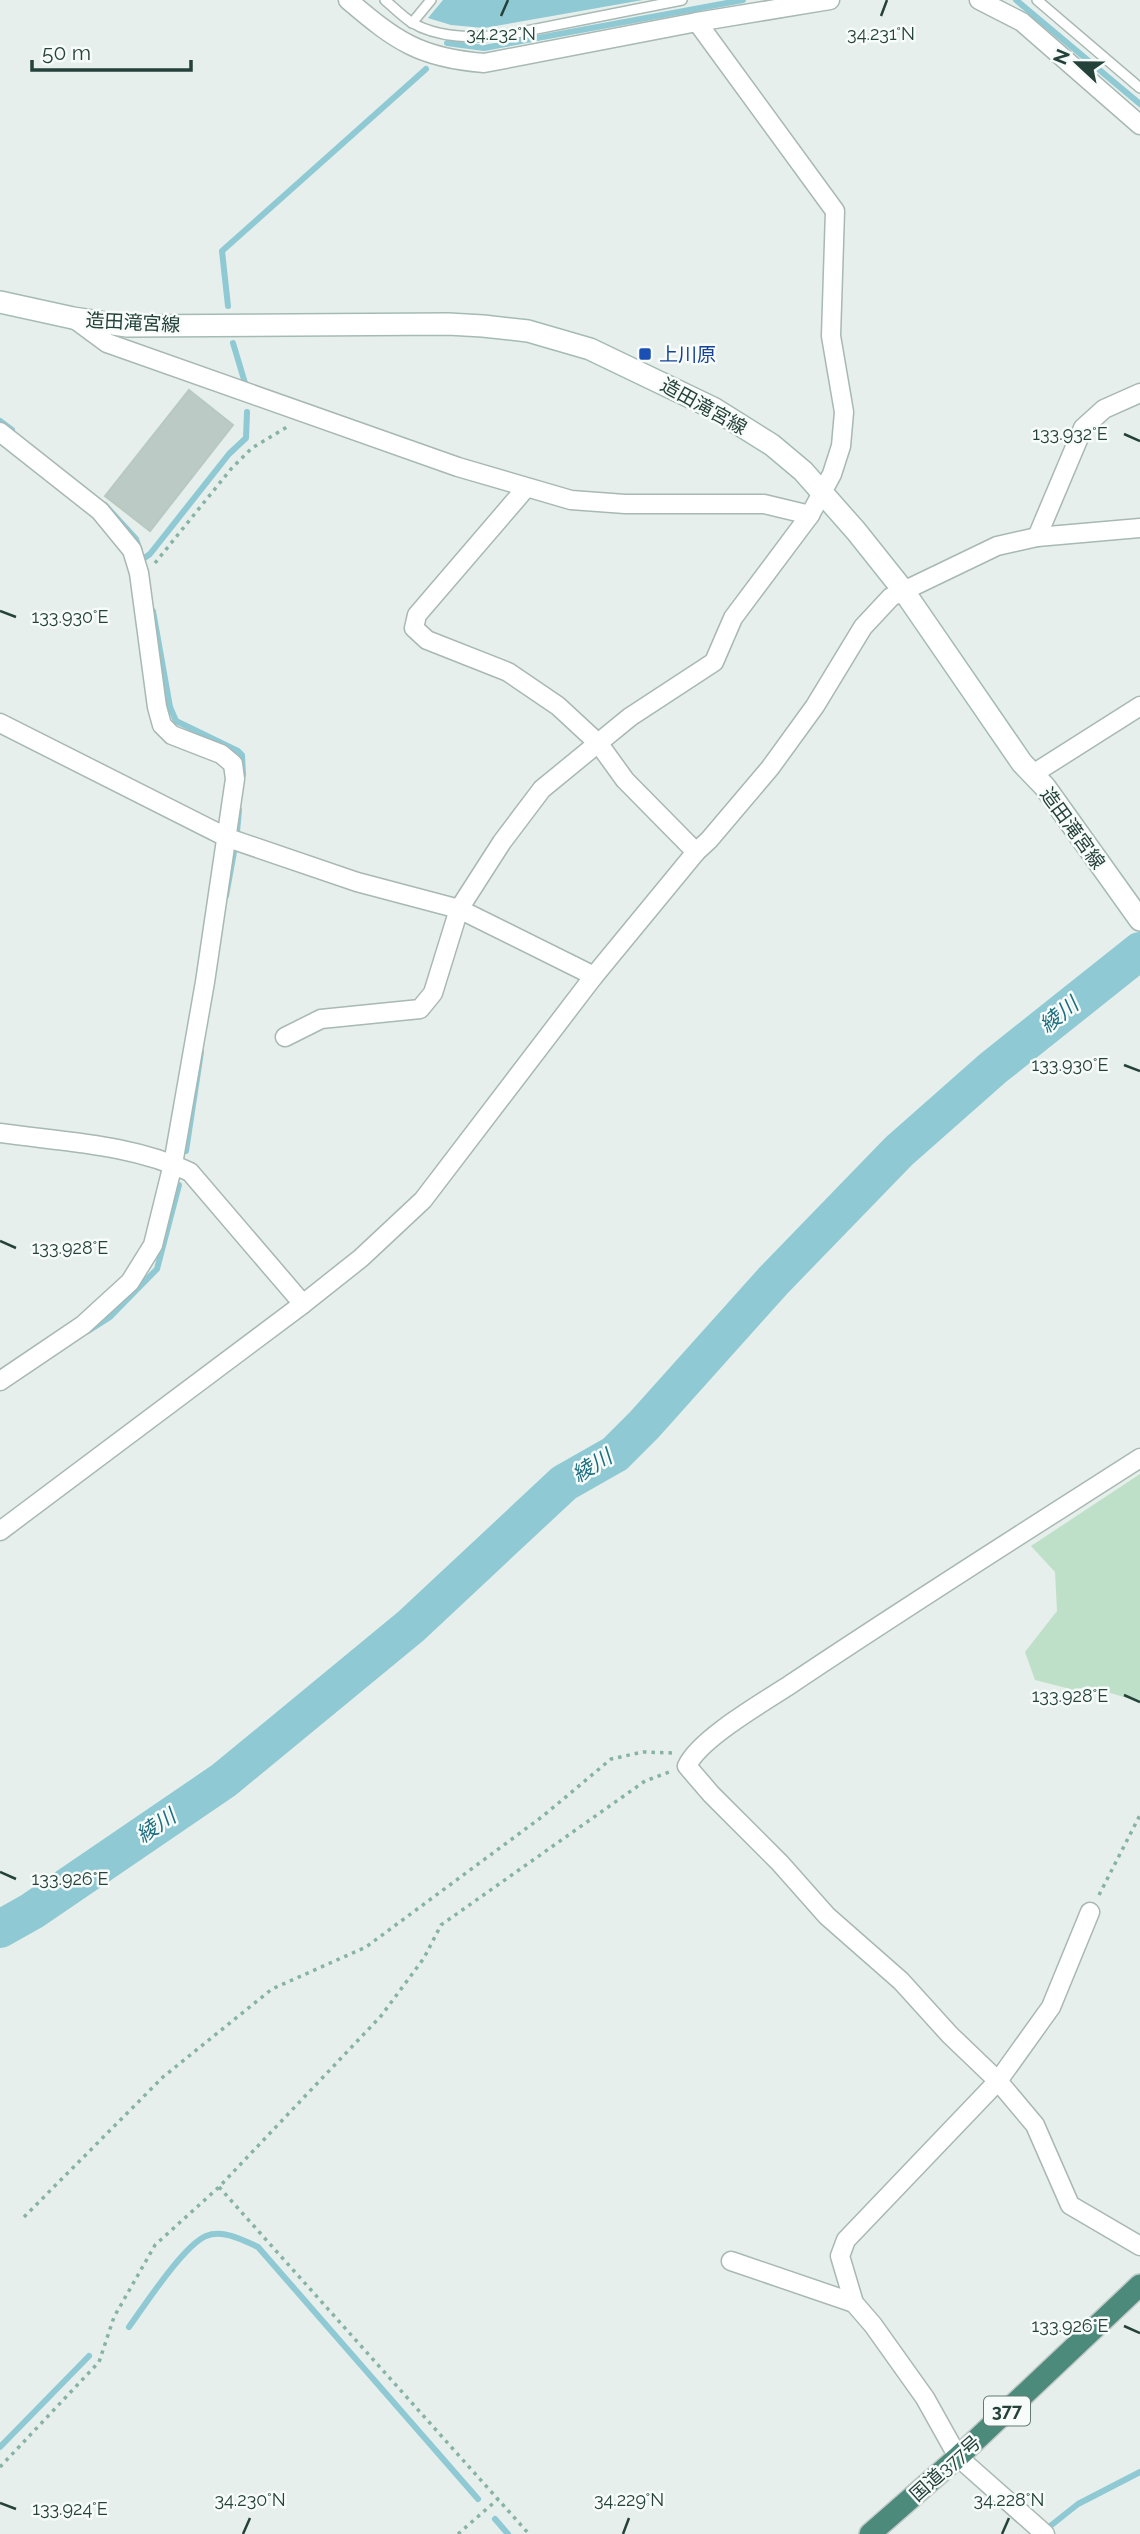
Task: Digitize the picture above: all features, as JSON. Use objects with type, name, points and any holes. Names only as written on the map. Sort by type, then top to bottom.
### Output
[{"type":"highway","name":"国道377号","points":[[870,2534],[958,2457],[1140,2285]]},
{"type":"main road","name":"造田滝宮線","points":[[0,302],[73,318],[127,326],[448,324],[528,331],[590,349],[713,408],[772,445],[822,491],[903,590],[943,650],[1140,920]]},
{"type":"street","points":[[348,0],[393,37],[411,46],[452,61],[484,63],[697,22],[830,0]]},
{"type":"street","points":[[979,0],[1022,22],[1140,125]]},
{"type":"street","points":[[285,1037],[321,1019],[420,1009],[433,993],[459,909],[502,842],[542,789],[631,717],[714,662],[733,618],[810,515],[832,474],[841,446],[845,412],[831,336],[835,211],[697,22]]},
{"type":"street","points":[[73,318],[107,343],[526,488],[571,500],[625,504],[764,504],[810,515]]},
{"type":"street","points":[[1037,537],[1083,428],[1104,409],[1140,393]]},
{"type":"street","points":[[0,432],[100,511],[132,550],[139,573],[157,707],[162,725],[172,735],[221,754],[233,764],[235,779],[228,838],[173,1164],[153,1245],[130,1282],[83,1325],[0,1381]]},
{"type":"street","points":[[526,488],[417,615],[414,628],[427,640],[508,672],[558,706],[599,744],[625,780],[696,852]]},
{"type":"street","points":[[0,1531],[303,1304],[361,1258],[424,1200],[594,976],[696,852],[709,841],[770,768],[815,706],[863,627],[891,597],[997,546],[1037,537],[1140,528]]},
{"type":"street","points":[[1034,775],[1140,706]]},
{"type":"street","points":[[0,723],[228,838],[357,882],[459,909],[594,976]]},
{"type":"street","points":[[0,1133],[132,1152],[190,1172],[303,1304]]},
{"type":"street","points":[[1140,1458],[848,1645],[736,1721],[690,1760],[711,1794],[780,1863],[827,1916],[901,1981],[950,2035],[998,2081],[1035,2125],[1070,2205],[1140,2246]]},
{"type":"street","points":[[1045,2534],[958,2457],[925,2398],[873,2325],[854,2304],[840,2256],[846,2240],[998,2081],[1051,2007],[1090,1912]]},
{"type":"street","points":[[731,2261],[854,2304]]},
{"type":"lane","points":[[385,0],[412,23],[454,35],[481,37],[506,35],[682,0]]},
{"type":"lane","points":[[412,23],[431,0]]},
{"type":"lane","points":[[1037,0],[1140,88]]},
{"type":"path","points":[[139,573],[155,564],[231,468],[252,449],[308,414]]},
{"type":"path","points":[[24,2217],[163,2077],[272,1989],[366,1947],[542,1816],[611,1759],[643,1752],[690,1760]]},
{"type":"path","points":[[0,2467],[99,2362],[114,2317],[155,2245],[219,2187],[381,2016],[424,1958],[441,1925],[645,1781],[690,1760]]},
{"type":"path","points":[[1090,1912],[1140,1815]]},
{"type":"path","points":[[219,2187],[529,2534]]},
{"type":"path","points":[[458,2534],[498,2499]]},
{"type":"green space","points":[[1140,1474],[1140,1702],[1088,1686],[1074,1690],[1035,1680],[1025,1652],[1057,1611],[1055,1572],[1031,1546]]},
{"type":"water","points":[[443,0],[643,0],[484,28],[451,25],[428,18]]},
{"type":"building","points":[[189,390],[233,425],[150,531],[105,496]]},
{"type":"waterway","points":[[447,43],[484,48],[743,0]]},
{"type":"waterway","points":[[1016,0],[1140,104]]},
{"type":"waterway","points":[[228,306],[222,251],[426,69]]},
{"type":"waterway","points":[[233,343],[245,383]]},
{"type":"waterway","points":[[143,559],[150,554],[229,454],[246,438],[247,412]]},
{"type":"waterway","points":[[0,421],[12,430]]},
{"type":"waterway","points":[[105,505],[136,539],[140,551]]},
{"type":"waterway","points":[[153,611],[170,707],[176,721],[238,751],[242,755],[243,775]]},
{"type":"waterway","points":[[237,832],[239,810]]},
{"type":"waterway","points":[[226,896],[234,852]]},
{"type":"waterway","name":"綾川","points":[[0,1929],[32,1911],[224,1780],[411,1626],[564,1483],[615,1454],[773,1281],[899,1151],[993,1068],[1140,951]]},
{"type":"waterway","points":[[186,1151],[201,1052]]},
{"type":"waterway","points":[[88,1331],[110,1317],[157,1269],[179,1185]]},
{"type":"waterway","points":[[129,2327],[176,2263],[206,2236],[226,2235],[258,2247],[478,2499]]},
{"type":"waterway","points":[[0,2447],[89,2356]]},
{"type":"waterway","points":[[1049,2527],[1078,2504],[1140,2472]]},
{"type":"waterway","points":[[495,2519],[508,2534]]},
{"type":"place","name":"上川原","points":[[645,354]]}]
